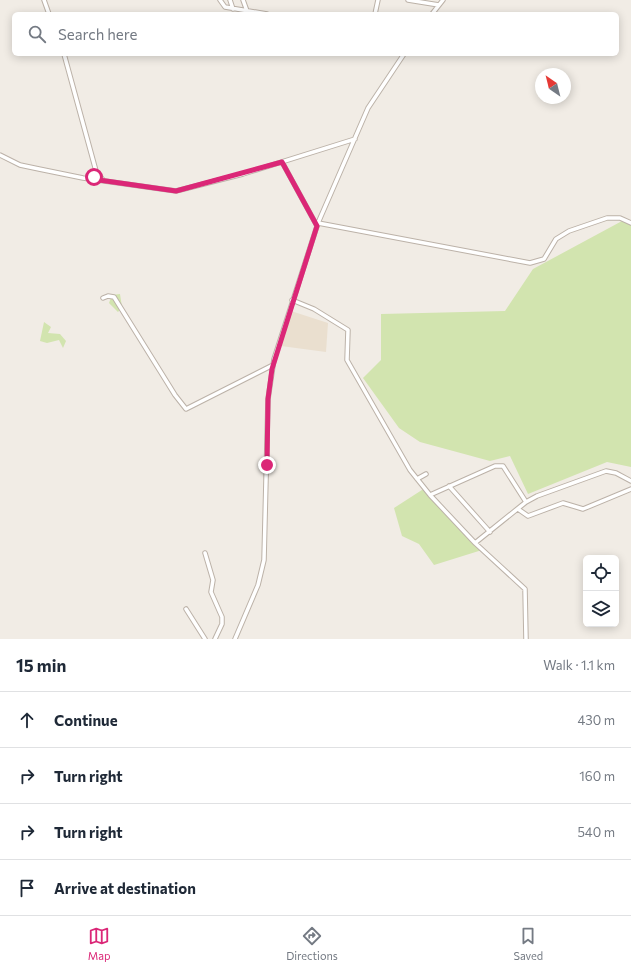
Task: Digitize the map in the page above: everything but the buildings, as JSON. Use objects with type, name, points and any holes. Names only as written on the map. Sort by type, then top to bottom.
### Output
[{"type":"street","points":[[44,0],[48,12]]},
{"type":"street","points":[[220,0],[223,6],[254,12]]},
{"type":"street","points":[[230,0],[233,9]]},
{"type":"street","points":[[243,0],[247,11]]},
{"type":"street","points":[[375,12],[378,0]]},
{"type":"street","points":[[408,0],[439,5]]},
{"type":"street","points":[[434,12],[443,0]]},
{"type":"street","points":[[65,56],[96,173],[103,181]]},
{"type":"street","points":[[235,639],[258,585],[264,560],[268,399],[273,365],[292,300],[318,225],[368,108],[403,56]]},
{"type":"street","points":[[0,155],[25,166],[103,181],[176,191],[282,162],[355,139]]},
{"type":"street","points":[[282,162],[318,225]]},
{"type":"street","points":[[92,179],[96,173]]},
{"type":"street","points":[[318,225],[530,263],[544,259],[556,239],[569,231],[607,218],[620,218],[631,223]]},
{"type":"street","points":[[103,298],[108,296],[114,297],[174,395],[186,409],[273,365]]},
{"type":"street","points":[[292,300],[314,309],[348,330],[347,360],[417,479],[475,543],[525,589],[526,639]]},
{"type":"street","points":[[430,495],[500,465],[505,470],[526,502]]},
{"type":"street","points":[[475,543],[526,502],[541,494],[606,471],[616,473],[631,481]]},
{"type":"street","points":[[417,479],[426,474]]},
{"type":"street","points":[[449,486],[490,532]]},
{"type":"street","points":[[518,509],[528,516],[563,503],[583,509],[631,490]]},
{"type":"street","points":[[205,553],[213,580],[211,592],[222,617],[222,624],[216,639]]},
{"type":"street","points":[[186,609],[205,639]]},
{"type":"shaded area","points":[[291,311],[328,323],[326,352],[281,346]]},
{"type":"green space","points":[[622,221],[631,225],[631,467],[607,462],[528,494],[510,456],[490,461],[420,442],[399,428],[363,378],[381,360],[381,314],[505,311],[533,269]]},
{"type":"green space","points":[[120,294],[122,307],[118,312],[109,303],[112,295]]},
{"type":"green space","points":[[44,322],[51,327],[48,333],[60,334],[66,341],[63,348],[59,340],[47,343],[40,341]]},
{"type":"green space","points":[[425,488],[482,550],[434,565],[419,544],[402,536],[394,508]]},
{"type":"route","points":[[94,177],[92,179],[168,191],[180,191],[282,162],[317,226],[292,300],[274,359],[270,378],[268,399],[267,465]]}]
